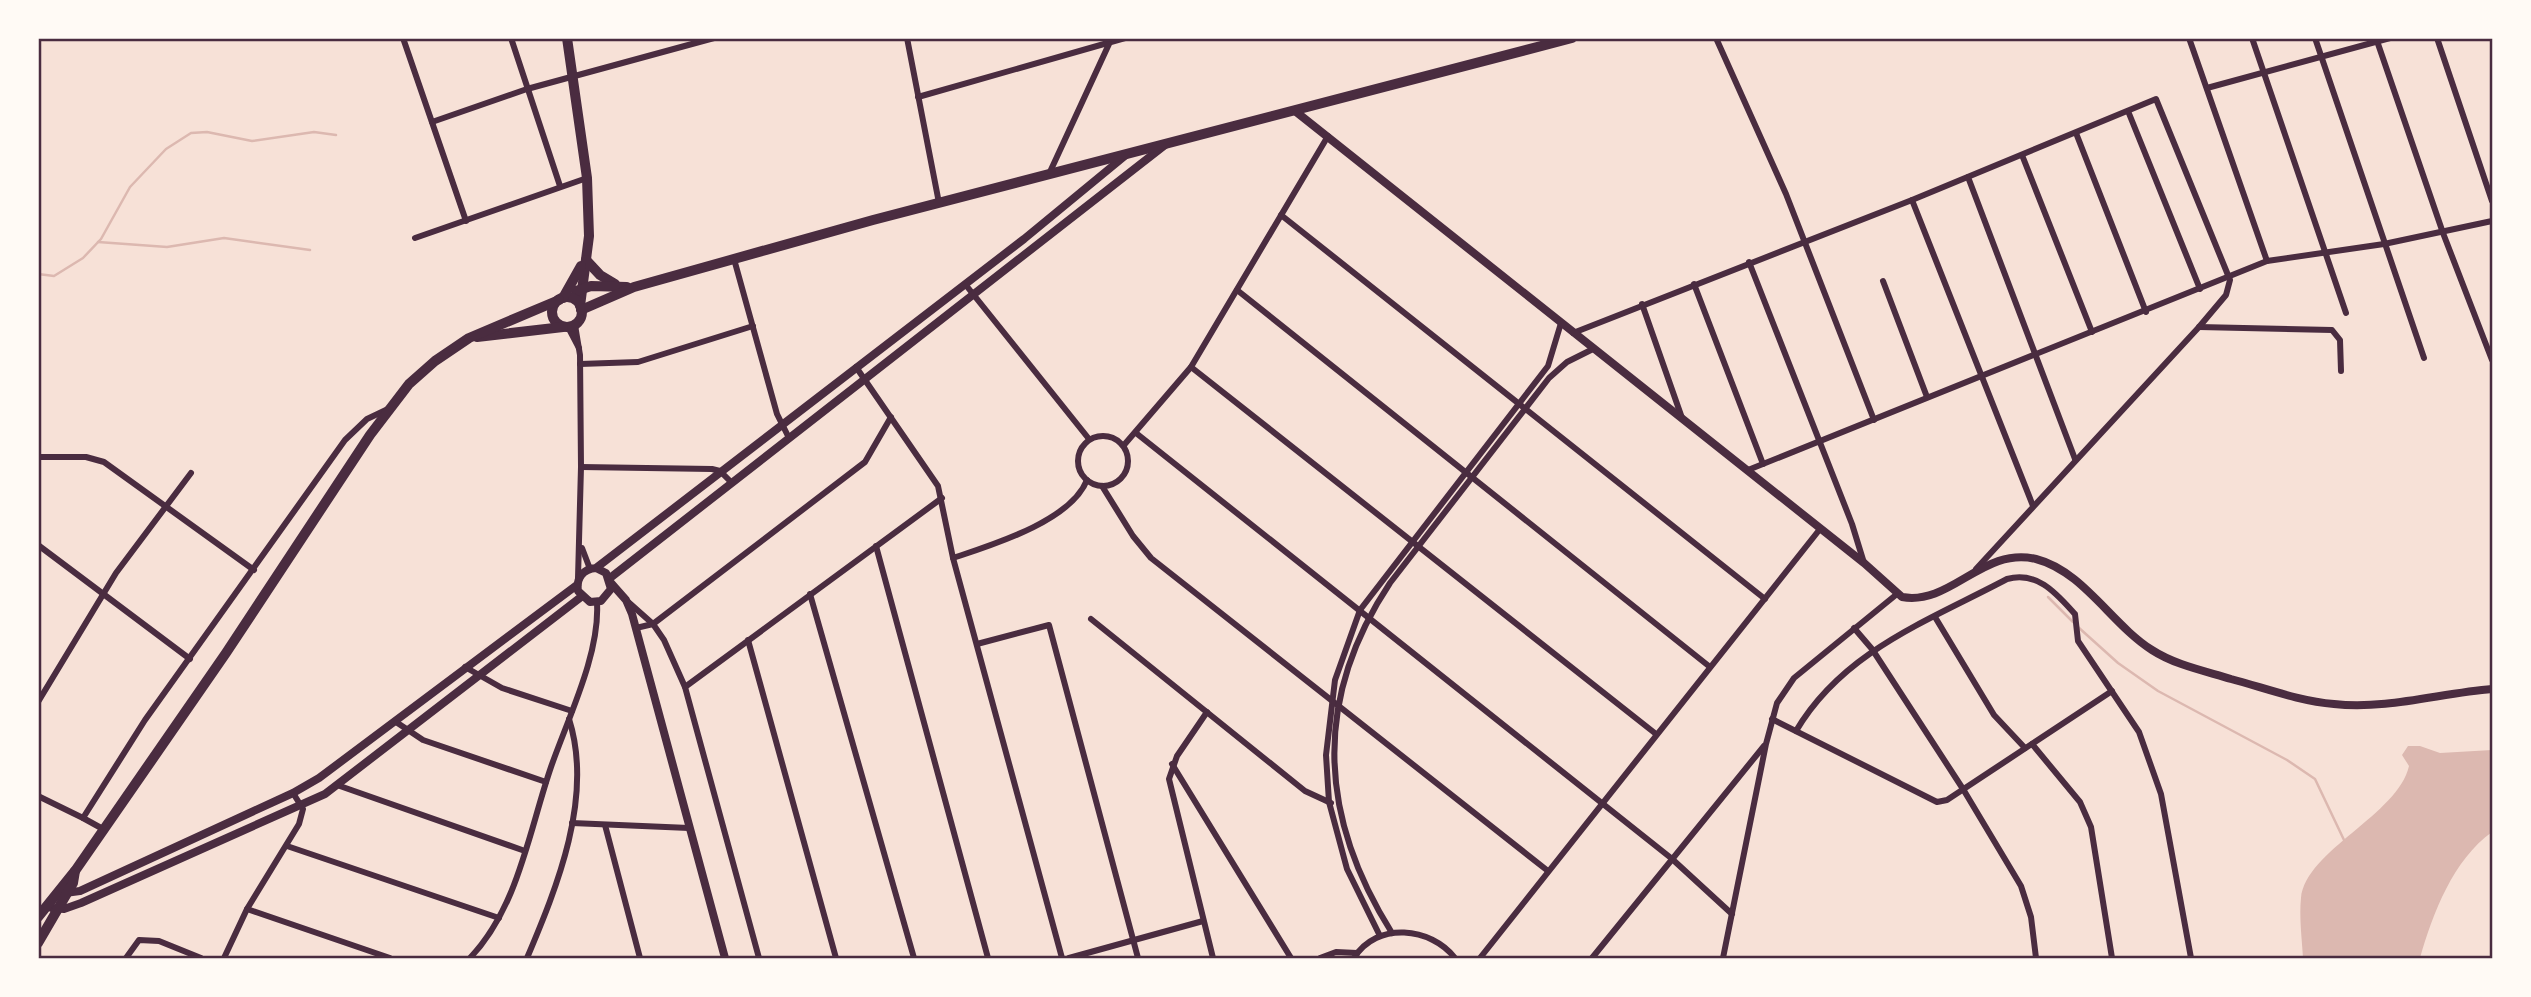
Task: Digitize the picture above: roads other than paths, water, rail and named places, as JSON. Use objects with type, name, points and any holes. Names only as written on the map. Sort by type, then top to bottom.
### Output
[{"type":"main road","points":[[567,38],[587,178],[589,236],[581,308]]},
{"type":"main road","points":[[469,338],[569,326],[581,308],[630,287],[939,203],[1573,38]]},
{"type":"main road","points":[[586,260],[604,279],[630,287]]},
{"type":"main road","points":[[569,326],[555,322],[552,313],[586,260]]},
{"type":"main road","points":[[38,917],[62,892],[389,408],[422,371],[469,338],[581,289],[598,286],[630,287]]},
{"type":"main road","points":[[563,299],[581,308]]},
{"type":"main road","points":[[38,943],[59,909],[62,892]]},
{"type":"street","points":[[403,38],[466,221]]},
{"type":"street","points":[[511,38],[560,187]]},
{"type":"street","points":[[432,122],[527,89],[714,38]]},
{"type":"street","points":[[907,38],[939,203]]},
{"type":"street","points":[[918,97],[1125,38]]},
{"type":"street","points":[[1716,38],[1804,240],[1874,420]]},
{"type":"street","points":[[2189,38],[2267,261]]},
{"type":"street","points":[[2252,38],[2346,313]]},
{"type":"street","points":[[2315,38],[2424,358]]},
{"type":"street","points":[[2207,88],[2390,38]]},
{"type":"street","points":[[2437,38],[2493,201]]},
{"type":"street","points":[[2377,40],[2442,233],[2493,359]]},
{"type":"street","points":[[1049,174],[1110,41]]},
{"type":"street","points":[[1573,333],[1804,240],[1912,200],[2156,99],[2230,285],[2226,295],[2199,327],[1976,569]]},
{"type":"street","points":[[1295,111],[1748,470],[1900,595]]},
{"type":"street","points":[[2128,111],[2200,289]]},
{"type":"street","points":[[2076,133],[2146,312]]},
{"type":"street","points":[[1124,445],[1191,367],[1328,136]]},
{"type":"street","points":[[606,598],[610,580],[1166,144]]},
{"type":"street","points":[[62,892],[293,793],[396,722],[965,284],[1126,155]]},
{"type":"street","points":[[2022,155],[2092,332]]},
{"type":"street","points":[[1968,177],[2075,459]]},
{"type":"street","points":[[415,238],[587,178]]},
{"type":"street","points":[[1912,200],[1984,375],[2033,506]]},
{"type":"street","points":[[1281,215],[1527,407],[1765,599]]},
{"type":"street","points":[[1748,470],[2037,353],[2146,312],[2267,261],[2384,244],[2493,221]]},
{"type":"street","points":[[734,259],[781,424],[789,438]]},
{"type":"street","points":[[1749,262],[1852,524],[1864,563]]},
{"type":"street","points":[[1883,281],[1927,397]]},
{"type":"street","points":[[965,284],[1089,439]]},
{"type":"street","points":[[1694,284],[1763,464]]},
{"type":"street","points":[[1237,290],[1710,667]]},
{"type":"street","points":[[1642,304],[1682,419]]},
{"type":"street","points":[[1380,936],[1347,869],[1329,802],[1326,755],[1330,701],[1360,610],[1548,366],[1561,323]]},
{"type":"street","points":[[569,326],[579,348],[580,364],[581,545],[578,582],[581,597]]},
{"type":"street","points":[[580,364],[638,362],[753,326]]},
{"type":"street","points":[[2199,327],[2332,330],[2340,340],[2341,371]]},
{"type":"street","points":[[1392,933],[1356,869],[1337,806],[1334,761],[1338,707],[1348,668],[1368,617],[1418,546],[1557,370],[1593,349]]},
{"type":"street","points":[[856,367],[933,477],[942,498],[953,558],[1062,958]]},
{"type":"street","points":[[1191,367],[1656,734]]},
{"type":"street","points":[[83,818],[145,720],[345,440],[367,419],[389,408]]},
{"type":"street","points":[[636,628],[653,624],[865,463],[891,417]]},
{"type":"street","points":[[1136,433],[1671,858],[1732,914]]},
{"type":"street","points":[[1111,436],[1124,445],[1129,461],[1124,476],[1111,485],[1102,486],[1087,480],[1081,472],[1079,455],[1089,439],[1111,436]]},
{"type":"street","points":[[38,457],[96,459],[114,468],[254,570]]},
{"type":"street","points":[[581,467],[720,471],[732,483]]},
{"type":"street","points":[[38,702],[104,595],[191,472]]},
{"type":"street","points":[[953,558],[1019,534],[1069,503],[1087,480]]},
{"type":"street","points":[[1102,486],[1133,536],[1151,558],[1548,872]]},
{"type":"street","points":[[685,687],[942,498]]},
{"type":"street","points":[[1480,958],[1820,529]]},
{"type":"street","points":[[38,545],[190,659]]},
{"type":"street","points":[[581,545],[593,568],[610,580],[626,600],[653,624],[670,652],[685,687],[759,958]]},
{"type":"street","points":[[876,546],[988,958]]},
{"type":"street","points":[[1723,958],[1772,719],[1777,703],[1794,678],[1854,628],[1900,595],[1932,594],[1995,561],[2020,558],[2050,565],[2072,579],[2137,639],[2166,658],[2303,699],[2358,705],[2493,690]]},
{"type":"street","points":[[1796,731],[1824,690],[1872,649],[2007,579],[2029,578],[2043,584],[2076,614],[2078,641],[2139,732],[2161,794],[2191,958]]},
{"type":"street","points":[[810,594],[914,958]]},
{"type":"street","points":[[581,597],[597,603],[606,598],[626,600]]},
{"type":"street","points":[[46,906],[59,909],[110,891],[301,806],[337,785],[581,597]]},
{"type":"street","points":[[626,600],[636,628],[725,958]]},
{"type":"street","points":[[470,958],[499,918],[525,851],[593,640],[597,603]]},
{"type":"street","points":[[1935,617],[1994,715],[2028,746],[2080,802],[2091,827],[2112,958]]},
{"type":"street","points":[[1091,620],[1305,791],[1337,806]]},
{"type":"street","points":[[978,644],[1049,625],[1138,958]]},
{"type":"street","points":[[1854,628],[1872,649],[1963,789],[2021,886],[2031,918],[2036,958]]},
{"type":"street","points":[[748,640],[836,958]]},
{"type":"street","points":[[465,667],[477,676],[572,712]]},
{"type":"street","points":[[1772,719],[1937,802],[1947,800],[2112,691]]},
{"type":"street","points":[[1207,712],[1172,764],[1169,779],[1213,958]]},
{"type":"street","points":[[527,958],[572,823],[576,749],[569,719]]},
{"type":"street","points":[[396,722],[406,732],[546,782]]},
{"type":"street","points":[[1592,958],[1766,744]]},
{"type":"street","points":[[559,745],[576,749]]},
{"type":"street","points":[[1172,764],[1291,958]]},
{"type":"street","points":[[337,785],[525,851]]},
{"type":"street","points":[[224,958],[247,909],[302,817],[301,806],[293,793]]},
{"type":"street","points":[[38,796],[103,829]]},
{"type":"street","points":[[572,823],[689,828]]},
{"type":"street","points":[[605,825],[640,958]]},
{"type":"street","points":[[287,846],[499,918]]},
{"type":"street","points":[[247,909],[390,958]]},
{"type":"street","points":[[1069,958],[1203,921]]},
{"type":"street","points":[[1320,958],[1336,952],[1356,956],[1380,936],[1409,932],[1426,936],[1441,944],[1455,958]]},
{"type":"street","points":[[126,958],[139,940],[150,939],[201,958]]},
{"type":"waterway","points":[[38,274],[54,276],[83,258],[101,239],[130,187],[166,149],[191,133],[207,132],[252,141],[314,132],[336,135]]},
{"type":"waterway","points":[[98,242],[167,247],[224,238],[310,250]]},
{"type":"waterway","points":[[2048,597],[2073,622]]},
{"type":"waterway","points":[[2078,627],[2118,663],[2158,691],[2287,760],[2315,779],[2344,840]]}]
